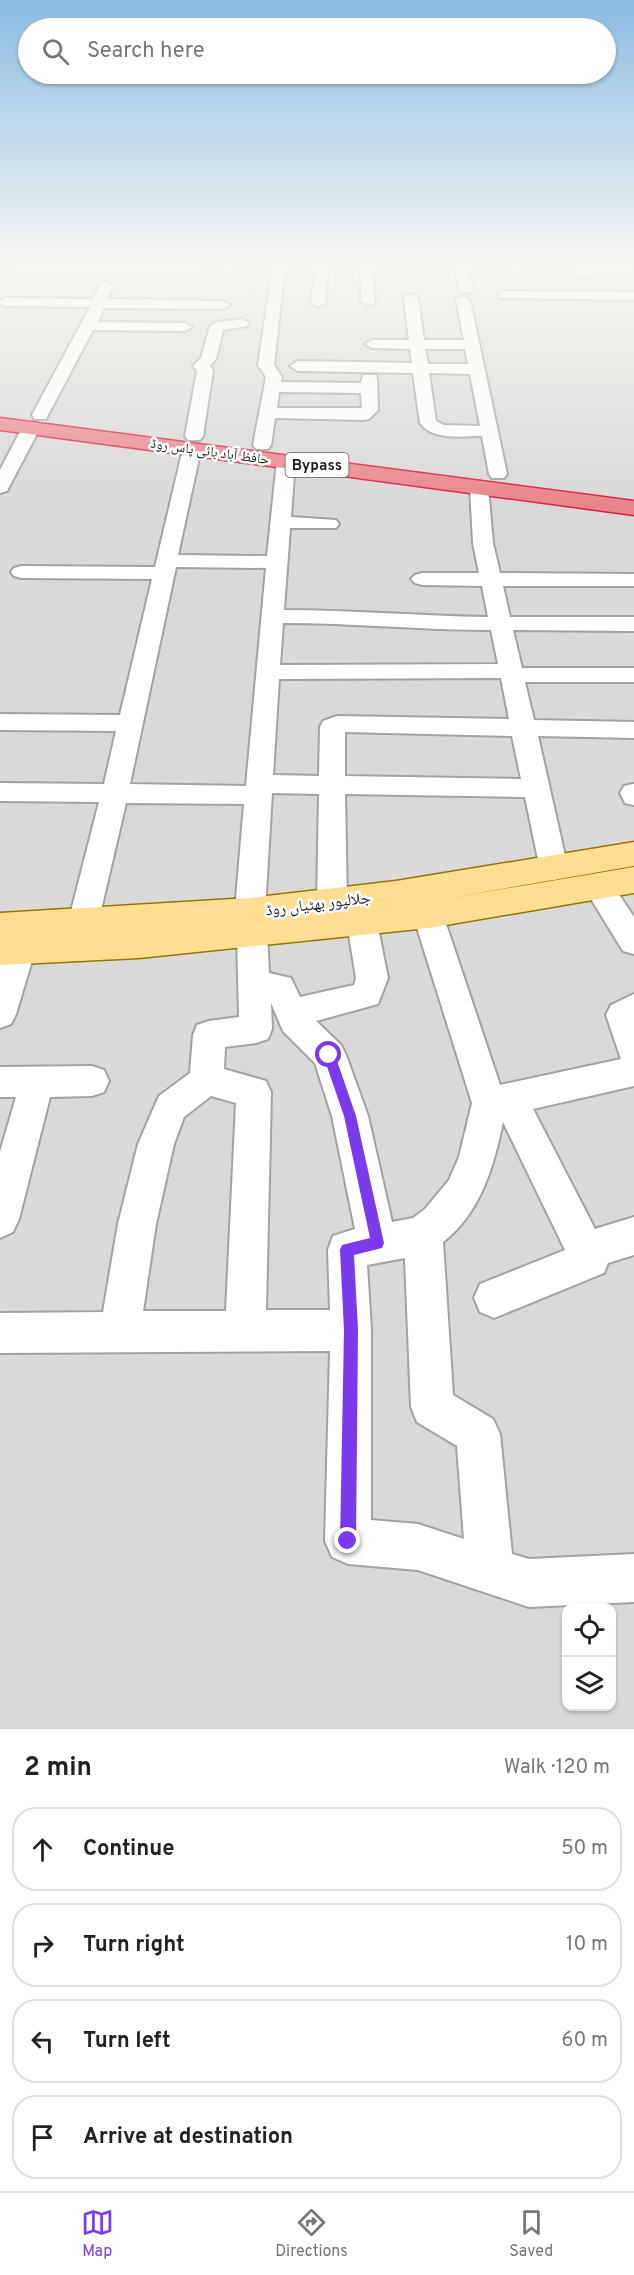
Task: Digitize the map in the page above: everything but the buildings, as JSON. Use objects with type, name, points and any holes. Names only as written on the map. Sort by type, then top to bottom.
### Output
[{"type":"highway","name":"حافظ آباد بائی پاس روڈ","points":[[0,410],[36,422]]},
{"type":"highway","name":"حافظ آباد بائی پاس روڈ","points":[[0,423],[36,422],[193,442],[286,461],[634,492]]},
{"type":"highway","name":"حافظ آباد بائی پاس روڈ","points":[[193,442],[262,445],[488,480],[634,508]]},
{"type":"main road","name":"جلالپور بھٹیاں روڈ","points":[[7,943],[251,923],[332,902],[554,869],[634,854]]},
{"type":"main road","name":"جلالپور بھٹیاں روڈ","points":[[7,943],[82,923],[362,922],[428,915],[634,880]]},
{"type":"street","points":[[0,487],[77,346]]},
{"type":"street","points":[[82,923],[115,793],[167,567],[193,442],[205,370],[201,366],[208,359],[212,346]]},
{"type":"street","points":[[262,445],[274,377],[266,365],[269,346]]},
{"type":"street","points":[[417,346],[428,423],[440,430],[491,431]]},
{"type":"street","points":[[472,346],[491,431],[483,543],[554,869]]},
{"type":"street","points":[[298,366],[477,369]]},
{"type":"street","points":[[268,413],[363,415],[370,410],[368,383],[273,387]]},
{"type":"street","points":[[120,1332],[137,1224],[156,1144],[171,1107],[206,1080],[209,1035],[256,1029],[251,923],[258,790],[286,461]]},
{"type":"street","points":[[281,522],[329,524]]},
{"type":"street","points":[[21,572],[278,562]]},
{"type":"street","points":[[422,579],[634,580]]},
{"type":"street","points":[[273,616],[365,617],[434,623],[634,624]]},
{"type":"street","points":[[267,672],[634,675]]},
{"type":"street","points":[[0,722],[131,723]]},
{"type":"street","points":[[332,902],[332,727],[337,724],[634,730]]},
{"type":"street","points":[[0,792],[115,793],[332,786],[537,788]]},
{"type":"street","points":[[598,886],[634,942]]},
{"type":"street","points":[[428,915],[500,1101],[590,1259],[494,1298]]},
{"type":"street","points":[[291,1013],[367,995],[372,978],[362,922]]},
{"type":"street","points":[[0,1014],[7,943]]},
{"type":"street","points":[[255,984],[280,987],[295,1022],[329,1055],[350,1116],[378,1243]]},
{"type":"street","points":[[634,1008],[622,1015],[634,1050]]},
{"type":"street","points":[[500,1101],[634,1071]]},
{"type":"street","points":[[206,1080],[254,1092],[245,1332]]},
{"type":"street","points":[[0,1082],[92,1081]]},
{"type":"street","points":[[0,1219],[37,1082]]},
{"type":"street","points":[[500,1101],[485,1130],[461,1193],[451,1210],[423,1234],[347,1250],[351,1330],[348,1541],[418,1548],[529,1583],[634,1578]]},
{"type":"street","points":[[423,1234],[432,1407],[478,1434],[490,1570]]},
{"type":"street","points":[[585,1251],[634,1236]]},
{"type":"street","points":[[0,1333],[351,1330]]},
{"type":"shaded area","points":[[0,346],[634,346],[634,1729],[0,1729]]},
{"type":"route","points":[[329,1055],[350,1116],[378,1243],[347,1250],[351,1330],[348,1541]]}]
